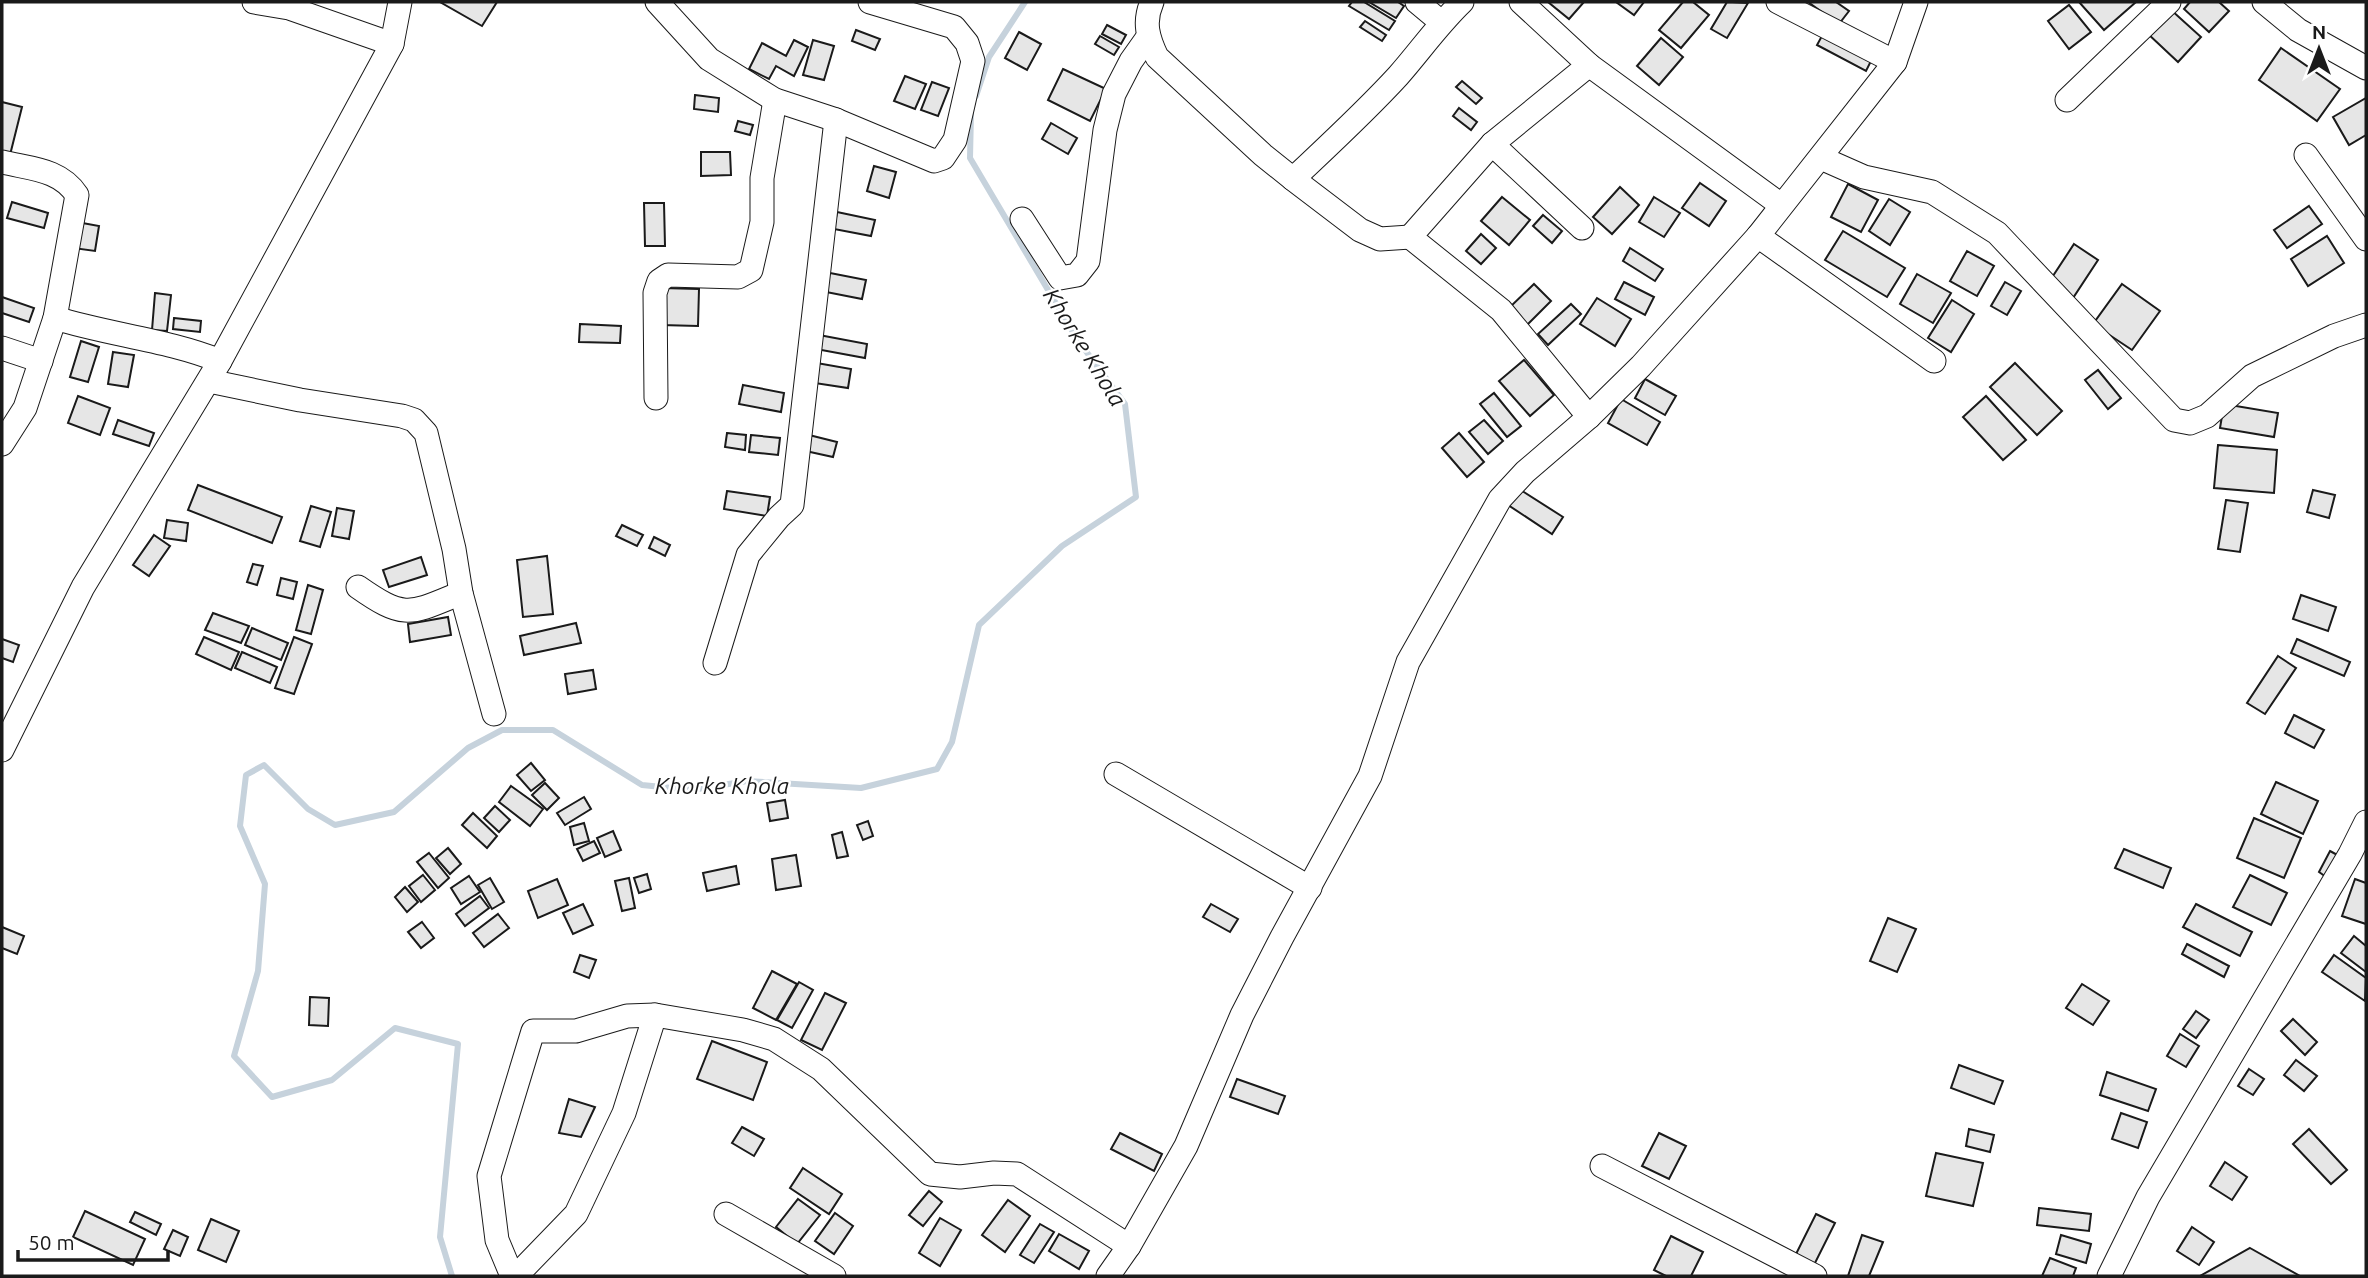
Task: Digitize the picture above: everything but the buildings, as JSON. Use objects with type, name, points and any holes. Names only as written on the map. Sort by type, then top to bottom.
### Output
[{"type":"street","points":[[254,2],[289,8],[392,44]]},
{"type":"street","points":[[2,750],[83,587],[214,371],[392,44],[400,2]]},
{"type":"street","points":[[657,2],[709,59],[775,100],[836,120],[934,161],[943,158],[955,139],[973,61],[967,43],[954,27],[870,2]]},
{"type":"street","points":[[1152,2],[1147,14],[1147,37],[1157,57],[1197,95],[1263,155],[1360,230],[1380,239],[1410,237],[1501,310],[1589,416]]},
{"type":"street","points":[[1417,2],[1441,22]]},
{"type":"street","points":[[1293,179],[1369,107],[1404,69],[1441,22],[1462,2]]},
{"type":"street","points":[[1521,2],[1589,65],[1781,205]]},
{"type":"street","points":[[1778,2],[1895,62]]},
{"type":"street","points":[[1108,1276],[1129,1246],[1186,1146],[1242,1015],[1370,776],[1408,662],[1486,521],[1500,499],[1525,472],[1641,366],[1758,236],[1895,62],[1916,2]]},
{"type":"street","points":[[2067,100],[2169,2]]},
{"type":"street","points":[[2263,2],[2298,30],[2366,68]]},
{"type":"street","points":[[1023,219],[1060,278],[1077,275],[1088,261],[1105,130],[1114,94],[1147,37]]},
{"type":"street","points":[[1410,237],[1492,144],[1589,65]]},
{"type":"street","points":[[656,398],[655,293],[659,281],[668,275],[738,276],[751,270],[762,222],[762,178],[775,100]]},
{"type":"street","points":[[715,663],[748,555],[792,505],[836,120]]},
{"type":"street","points":[[1492,144],[1582,228]]},
{"type":"street","points":[[2306,155],[2366,239]]},
{"type":"street","points":[[1821,158],[1864,177],[1932,192],[1997,233],[2174,420],[2190,423],[2207,416],[2252,376],[2334,336],[2366,325]]},
{"type":"street","points":[[2,162],[56,174],[69,182],[78,195],[55,318],[25,408],[2,444]]},
{"type":"street","points":[[1758,236],[1934,361]]},
{"type":"street","points":[[55,318],[158,344],[191,349],[214,371],[300,400],[414,419],[426,433],[454,549],[461,593],[494,715]]},
{"type":"street","points":[[2,348],[41,361]]},
{"type":"street","points":[[358,587],[384,605],[407,612],[461,593]]},
{"type":"street","points":[[1116,774],[1310,888]]},
{"type":"street","points":[[2109,1276],[2148,1197],[2358,859],[2366,822]]},
{"type":"street","points":[[655,1015],[624,1113],[576,1214],[514,1276],[496,1240],[489,1176],[533,1031],[576,1031],[627,1016],[655,1015],[743,1030],[774,1039],[821,1069],[930,1174],[960,1177],[994,1173],[1017,1174],[1129,1246]]},
{"type":"street","points":[[1602,1166],[1815,1276]]},
{"type":"street","points":[[726,1214],[834,1276]]},
{"type":"waterway","name":"Khorke Khola","points":[[976,96],[989,57],[1025,2]]},
{"type":"waterway","name":"Khorke Khola","points":[[452,1276],[440,1237],[458,1044],[395,1028],[332,1080],[272,1097],[234,1056],[258,971],[265,884],[240,826],[246,775],[264,765],[308,809],[335,825],[394,812],[468,748],[502,730],[553,730],[642,785],[692,790],[747,781],[861,788],[937,769],[952,742],[979,625],[1062,546],[1136,497],[1125,404],[1077,339],[970,158],[971,113]]}]
